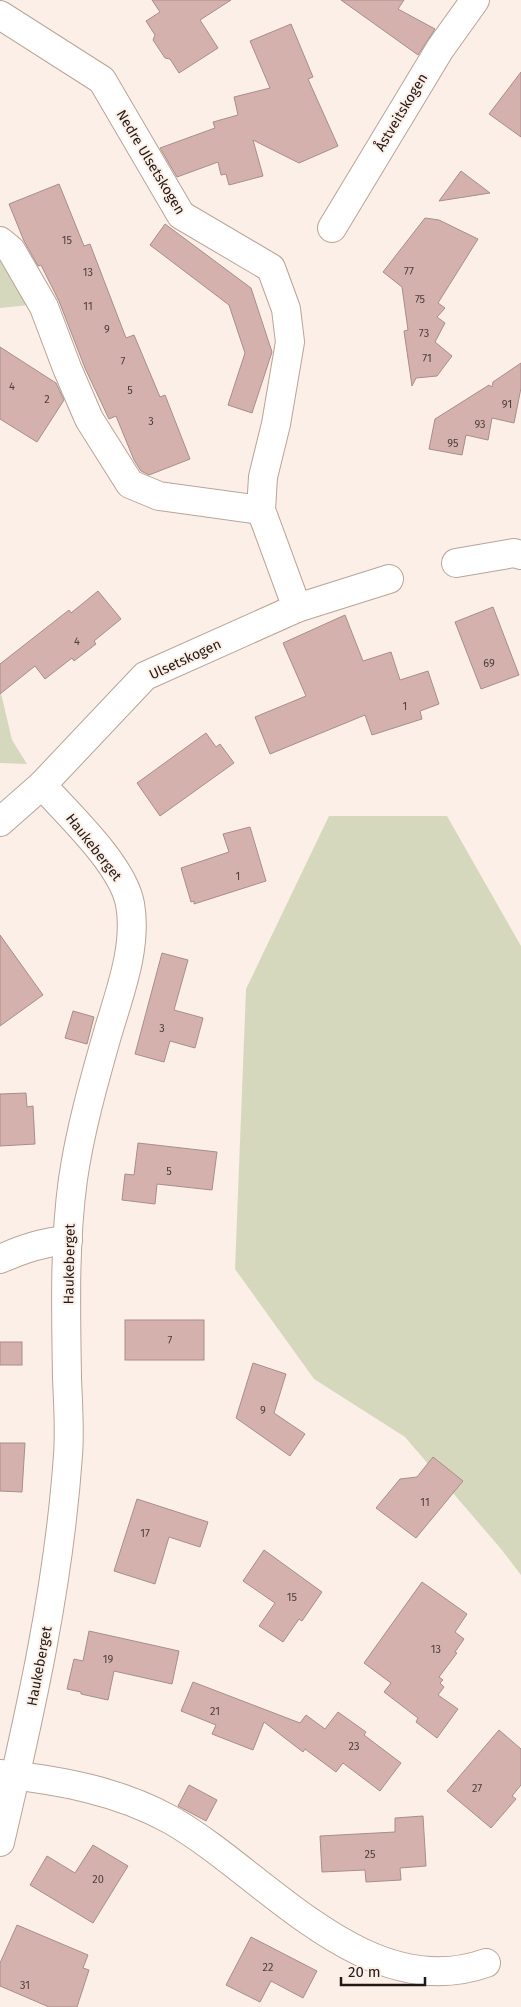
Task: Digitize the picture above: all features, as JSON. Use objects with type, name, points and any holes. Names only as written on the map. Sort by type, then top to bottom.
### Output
[{"type":"street","name":"Åstveitskogen","points":[[332,228],[440,49],[475,0]]},
{"type":"street","name":"Nedre Ulsetskogen","points":[[0,15],[102,80],[181,216],[271,268],[286,309],[290,342],[276,424],[263,477],[261,510],[297,608]]},
{"type":"street","points":[[0,241],[11,250],[44,307],[67,368],[89,418],[130,484],[158,496],[261,510]]},
{"type":"street","points":[[456,563],[514,553],[521,555]]},
{"type":"street","name":"Ulsetskogen","points":[[0,822],[42,785],[146,676],[297,608],[389,579]]},
{"type":"street","name":"Haukeberget","points":[[0,1842],[8,1775],[27,1728],[51,1602],[62,1516],[69,1432],[68,1240],[73,1181],[83,1122],[121,988],[131,926],[130,904],[124,885],[98,848],[42,785]]},
{"type":"street","points":[[0,1259],[24,1248],[48,1242],[68,1240]]},
{"type":"street","points":[[8,1775],[57,1782],[121,1798],[170,1820],[188,1831],[325,1932],[379,1960],[420,1970],[464,1969],[486,1963]]},
{"type":"green space","points":[[0,252],[29,305],[0,308]]},
{"type":"green space","points":[[0,689],[12,740],[27,764],[0,763]]},
{"type":"green space","points":[[329,816],[447,816],[521,946],[521,1575],[405,1437],[314,1379],[235,1269],[246,989]]},
{"type":"building","points":[[152,0],[231,0],[200,20],[218,48],[179,73],[170,59],[165,58],[153,40],[155,35],[146,21],[160,12]]},
{"type":"building","points":[[341,0],[404,0],[398,9],[435,29],[418,55]]},
{"type":"building","points":[[291,24],[313,77],[308,79],[338,146],[299,163],[253,140],[263,176],[229,185],[226,174],[221,175],[218,162],[177,177],[160,148],[215,128],[213,122],[238,115],[234,97],[270,88],[250,41]]},
{"type":"building","points":[[521,72],[521,137],[489,114]]},
{"type":"building","points":[[461,171],[490,193],[439,201]]},
{"type":"building","points":[[59,184],[84,246],[90,244],[126,338],[134,335],[160,397],[165,395],[190,459],[149,475],[141,471],[134,460],[116,416],[109,419],[85,368],[59,301],[41,265],[38,266],[24,241],[9,204]]},
{"type":"building","points":[[425,218],[439,220],[478,239],[438,303],[445,308],[437,317],[445,323],[435,342],[452,356],[437,376],[416,378],[412,386],[404,331],[408,330],[402,287],[383,272]]},
{"type":"building","points":[[165,224],[251,288],[272,352],[252,413],[228,405],[245,353],[229,305],[150,245]]},
{"type":"building","points":[[0,347],[56,383],[64,400],[37,442],[0,419]]},
{"type":"building","points":[[521,363],[521,388],[514,423],[492,418],[488,440],[466,435],[462,455],[429,449],[435,419],[489,385],[492,387],[493,382]]},
{"type":"building","points":[[98,591],[121,619],[94,641],[96,644],[74,661],[72,658],[45,679],[35,666],[0,694],[0,664],[69,610],[71,613]]},
{"type":"building","points":[[493,607],[519,675],[481,689],[455,622]]},
{"type":"building","points":[[345,615],[363,661],[391,652],[400,680],[428,671],[439,704],[420,711],[422,719],[372,735],[365,715],[270,754],[255,717],[306,696],[283,643]]},
{"type":"building","points":[[206,733],[216,747],[220,744],[234,763],[160,816],[137,783]]},
{"type":"building","points":[[250,827],[266,881],[194,904],[194,901],[191,902],[181,868],[229,852],[223,834]]},
{"type":"building","points":[[0,935],[43,995],[0,1026]]},
{"type":"building","points":[[162,953],[188,960],[174,1010],[203,1018],[195,1048],[170,1041],[164,1062],[135,1054]]},
{"type":"building","points":[[73,1011],[94,1017],[87,1044],[65,1038]]},
{"type":"building","points":[[26,1093],[27,1107],[33,1106],[35,1144],[0,1146],[0,1094]]},
{"type":"building","points":[[138,1143],[217,1152],[212,1190],[157,1184],[155,1204],[122,1200],[125,1174],[134,1175]]},
{"type":"building","points":[[125,1320],[204,1320],[204,1360],[125,1360]]},
{"type":"building","points":[[0,1342],[22,1342],[22,1365],[0,1365]]},
{"type":"building","points":[[253,1363],[286,1374],[274,1413],[305,1434],[290,1456],[236,1418]]},
{"type":"building","points":[[0,1443],[25,1443],[22,1492],[0,1491]]},
{"type":"building","points":[[433,1457],[463,1481],[416,1538],[376,1508],[400,1479],[417,1477]]},
{"type":"building","points":[[137,1499],[208,1522],[200,1547],[169,1537],[155,1584],[114,1571]]},
{"type":"building","points":[[264,1550],[322,1592],[302,1621],[299,1619],[283,1642],[259,1626],[275,1603],[243,1581]]},
{"type":"building","points":[[422,1582],[467,1614],[455,1632],[464,1639],[455,1652],[457,1653],[439,1677],[443,1680],[440,1683],[444,1687],[438,1695],[458,1709],[437,1738],[416,1722],[418,1718],[384,1692],[391,1683],[364,1663]]},
{"type":"building","points":[[89,1631],[179,1651],[172,1684],[114,1671],[108,1700],[67,1689],[74,1659],[83,1661]]},
{"type":"building","points":[[193,1682],[300,1723],[306,1715],[325,1729],[338,1712],[366,1732],[364,1735],[401,1763],[380,1791],[343,1763],[336,1772],[305,1749],[303,1752],[264,1722],[253,1750],[212,1734],[216,1725],[181,1711]]},
{"type":"building","points":[[499,1730],[521,1749],[521,1785],[512,1796],[516,1799],[491,1828],[447,1791]]},
{"type":"building","points":[[189,1785],[217,1800],[206,1821],[178,1806]]},
{"type":"building","points":[[423,1816],[426,1866],[400,1868],[401,1880],[366,1882],[365,1870],[322,1872],[320,1836],[395,1832],[395,1818]]},
{"type":"building","points":[[93,1845],[128,1866],[93,1923],[30,1885],[47,1856],[75,1873]]},
{"type":"building","points":[[17,1925],[88,1955],[83,1968],[89,1970],[77,2007],[49,2007],[0,1986],[0,1963]]},
{"type":"building","points":[[251,1937],[317,1971],[303,1998],[271,1981],[260,2002],[226,1985]]}]
